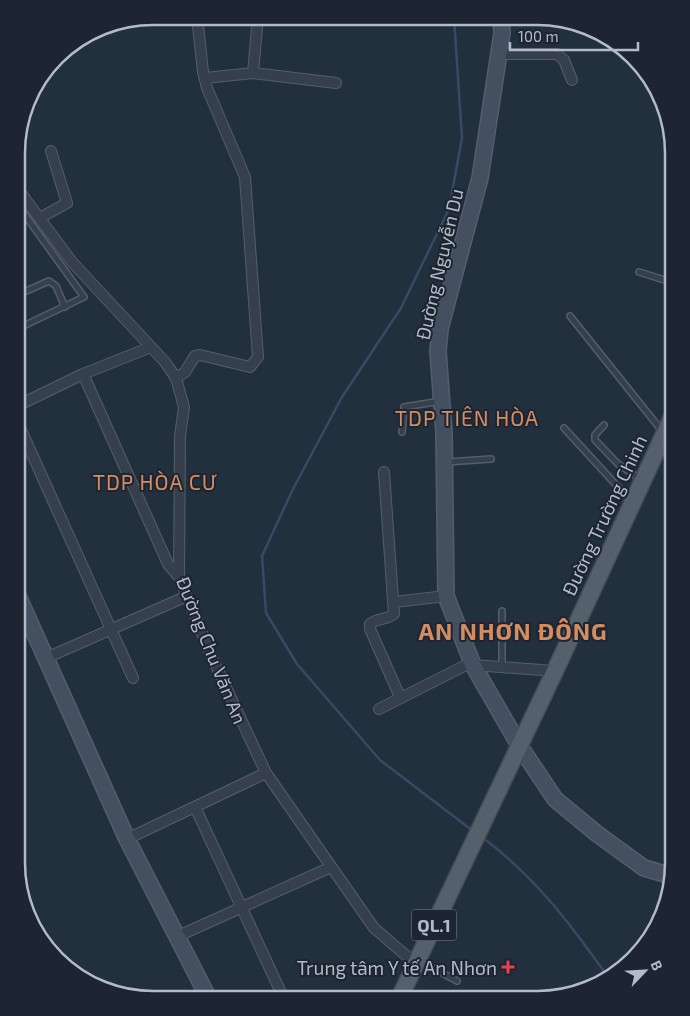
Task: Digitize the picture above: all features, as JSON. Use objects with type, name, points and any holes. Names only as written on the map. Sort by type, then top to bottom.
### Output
[{"type":"main road","name":"Đường Trường Chinh","points":[[417,962],[555,671],[664,433]]},
{"type":"main road","name":"QL.1","points":[[403,991],[417,962]]},
{"type":"street","points":[[176,378],[186,372],[195,356],[200,355],[250,367],[258,356],[245,177],[205,78],[199,25]]},
{"type":"street","points":[[253,73],[257,25]]},
{"type":"street","name":"Đường Nguyễn Du","points":[[501,25],[502,34],[480,178],[440,329],[438,351],[444,462],[446,596],[472,663],[519,745],[555,799],[596,833],[644,868],[665,874]]},
{"type":"street","points":[[499,54],[557,54],[564,60],[572,80]]},
{"type":"street","points":[[205,78],[253,73],[336,83]]},
{"type":"street","points":[[40,218],[67,204],[51,151]]},
{"type":"street","name":"Đường Chu Văn An","points":[[25,198],[72,262],[151,347],[176,378],[184,407],[180,436],[179,577],[232,704],[266,773],[374,928],[417,962]]},
{"type":"street","points":[[25,402],[83,374],[151,347]]},
{"type":"street","points":[[83,374],[168,564],[179,577]]},
{"type":"street","points":[[25,439],[133,678]]},
{"type":"street","points":[[384,472],[394,614],[390,617],[374,621],[370,624],[370,628],[400,697]]},
{"type":"street","points":[[46,658],[187,596]]},
{"type":"street","points":[[394,602],[446,596]]},
{"type":"street","points":[[25,613],[128,838],[205,991]]},
{"type":"street","points":[[379,709],[472,663],[555,671]]},
{"type":"street","points":[[128,838],[266,773]]},
{"type":"street","points":[[195,807],[243,906],[280,991]]},
{"type":"street","points":[[176,937],[331,866]]},
{"type":"lane","points":[[25,215],[84,297],[25,325]]},
{"type":"lane","points":[[639,272],[665,280]]},
{"type":"lane","points":[[25,290],[49,281],[56,286],[65,307]]},
{"type":"lane","points":[[570,316],[664,433]]},
{"type":"lane","points":[[402,432],[404,406],[442,401]]},
{"type":"lane","points":[[604,425],[595,436],[595,440],[618,464],[642,481]]},
{"type":"lane","points":[[564,428],[632,502]]},
{"type":"lane","points":[[444,462],[491,460]]},
{"type":"lane","points":[[502,611],[502,667]]},
{"type":"lane","points":[[417,962],[456,981]]},
{"type":"waterway","points":[[455,25],[462,138],[449,209],[401,308],[342,397],[293,489],[262,556],[266,613],[297,664],[380,760],[473,831]]},
{"type":"waterway","points":[[482,837],[519,868],[551,902],[604,972]]},
{"type":"place","name":"Trung tâm Y tế An Nhơn","points":[[508,967]]},
{"type":"district","name":"TDP TIÊN HÒA","points":[[467,417]]},
{"type":"district","name":"TDP HÒA CƯ","points":[[155,481]]},
{"type":"district","name":"AN NHƠN ĐÔNG","points":[[513,630]]}]
